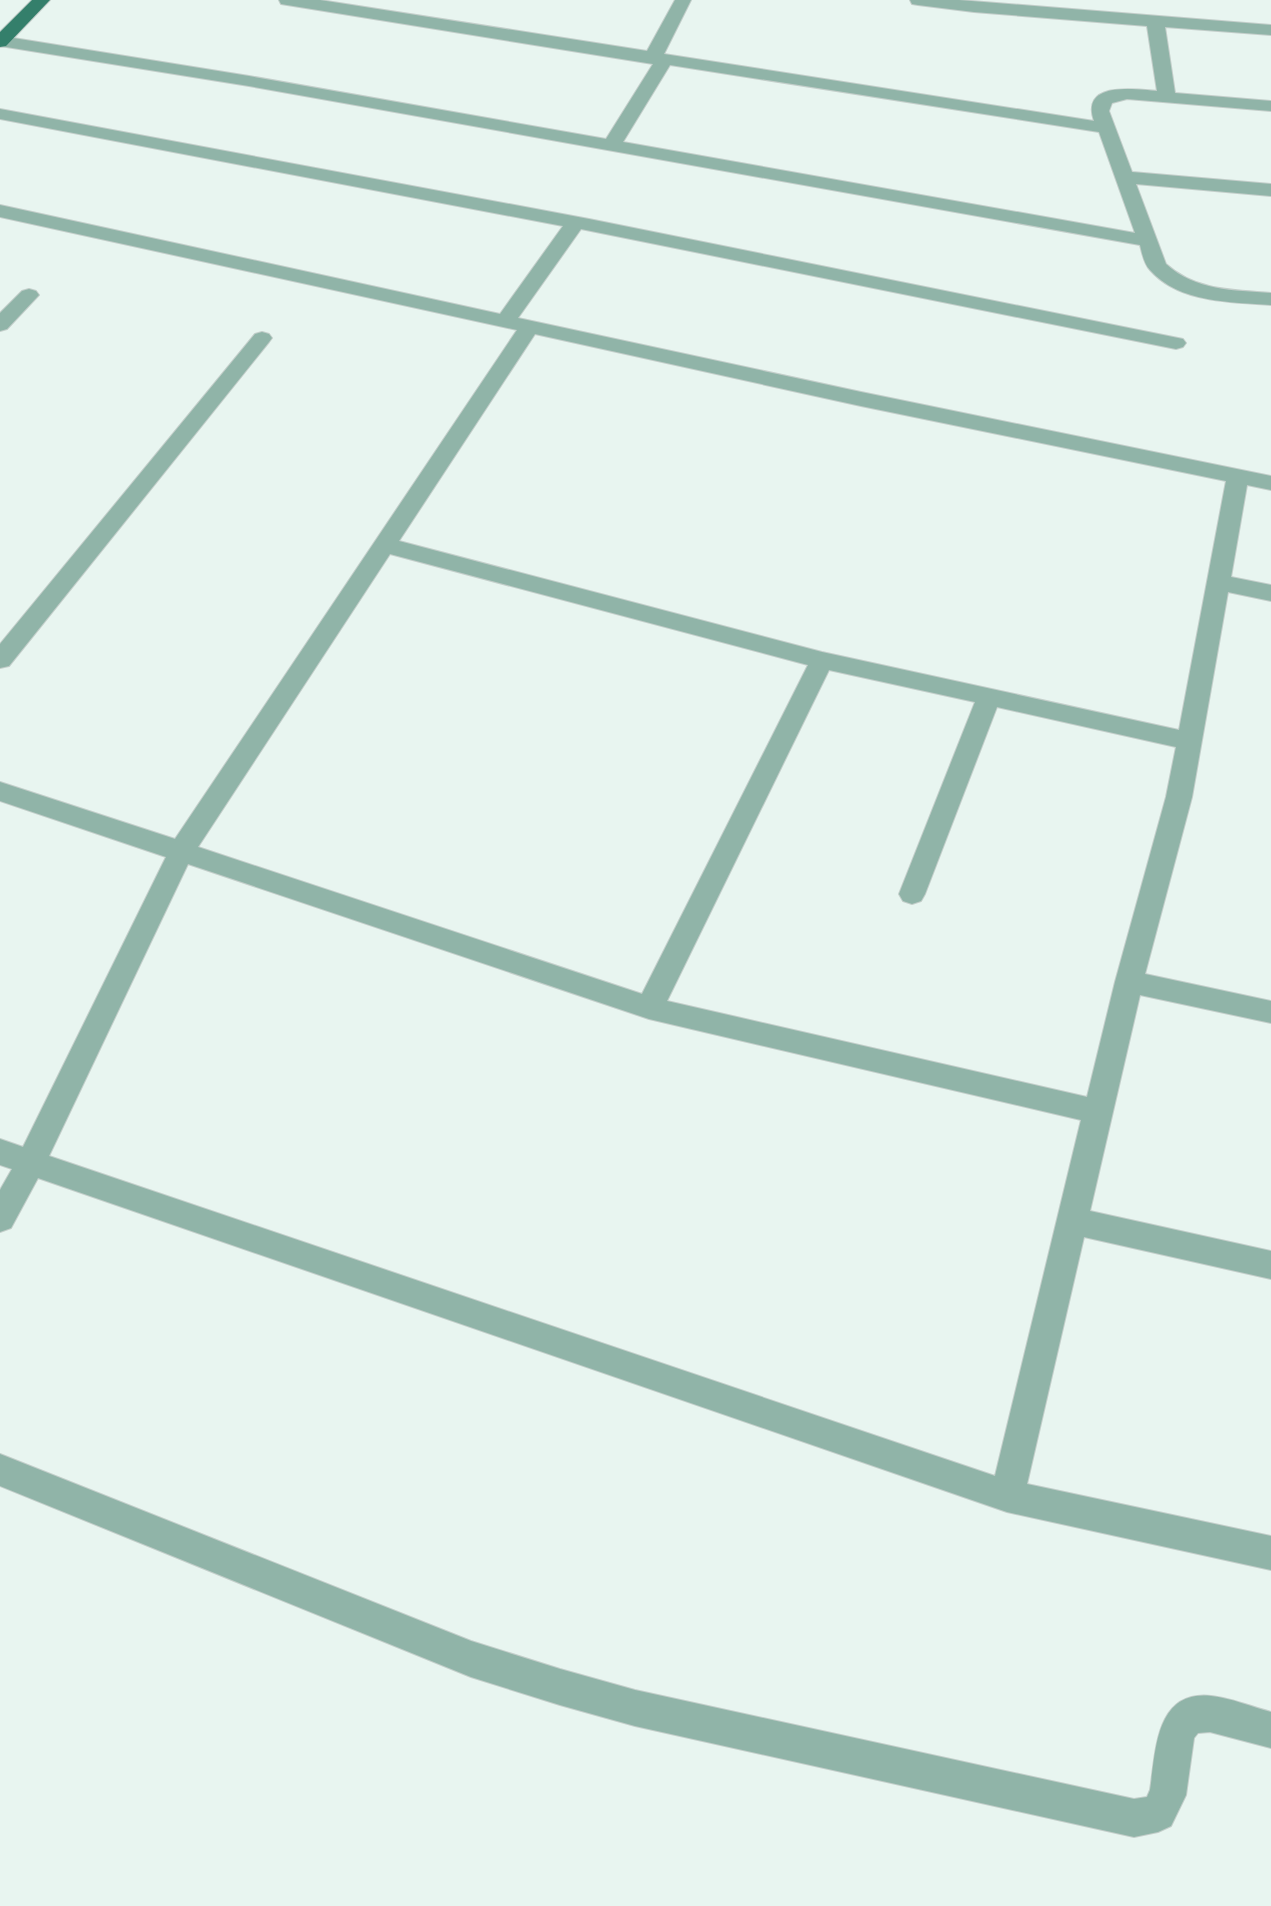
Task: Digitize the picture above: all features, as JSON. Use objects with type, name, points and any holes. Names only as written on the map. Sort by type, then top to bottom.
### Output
[{"type":"main road","points":[[1,41],[42,0]]},
{"type":"street","points":[[288,0],[658,60],[1107,128]]},
{"type":"street","points":[[402,18],[414,0]]},
{"type":"street","points":[[612,145],[658,60],[683,0]]},
{"type":"street","points":[[918,0],[984,8],[1271,30]]},
{"type":"street","points":[[1155,21],[1166,97]]},
{"type":"street","points":[[1,41],[249,81],[1148,241]]},
{"type":"street","points":[[1271,106],[1127,94],[1106,97],[1101,103],[1100,112],[1157,266],[1166,276],[1179,284],[1208,294],[1271,299]]},
{"type":"street","points":[[0,114],[282,165],[575,222],[963,298],[1176,343]]},
{"type":"street","points":[[1124,177],[1271,190]]},
{"type":"street","points":[[0,211],[861,399],[1271,483]]},
{"type":"street","points":[[0,1219],[30,1164],[181,852],[384,545],[517,324],[575,222]]},
{"type":"street","points":[[0,326],[29,295]]},
{"type":"street","points":[[0,660],[262,338]]},
{"type":"street","points":[[1007,1496],[1129,982],[1179,797],[1238,476]]},
{"type":"street","points":[[384,545],[822,660],[1189,740]]},
{"type":"street","points":[[1218,582],[1271,593]]},
{"type":"street","points":[[649,1008],[822,660]]},
{"type":"street","points":[[912,894],[989,697]]},
{"type":"street","points":[[0,791],[649,1008],[1098,1112]]},
{"type":"street","points":[[1129,982],[1271,1012]]},
{"type":"street","points":[[0,1152],[30,1164],[1007,1496],[1271,1553]]},
{"type":"street","points":[[1073,1221],[1271,1265]]},
{"type":"street","points":[[0,1470],[471,1659],[560,1687],[635,1708],[1134,1818],[1158,1813],[1168,1795],[1177,1731],[1189,1716],[1210,1714],[1271,1730]]}]
